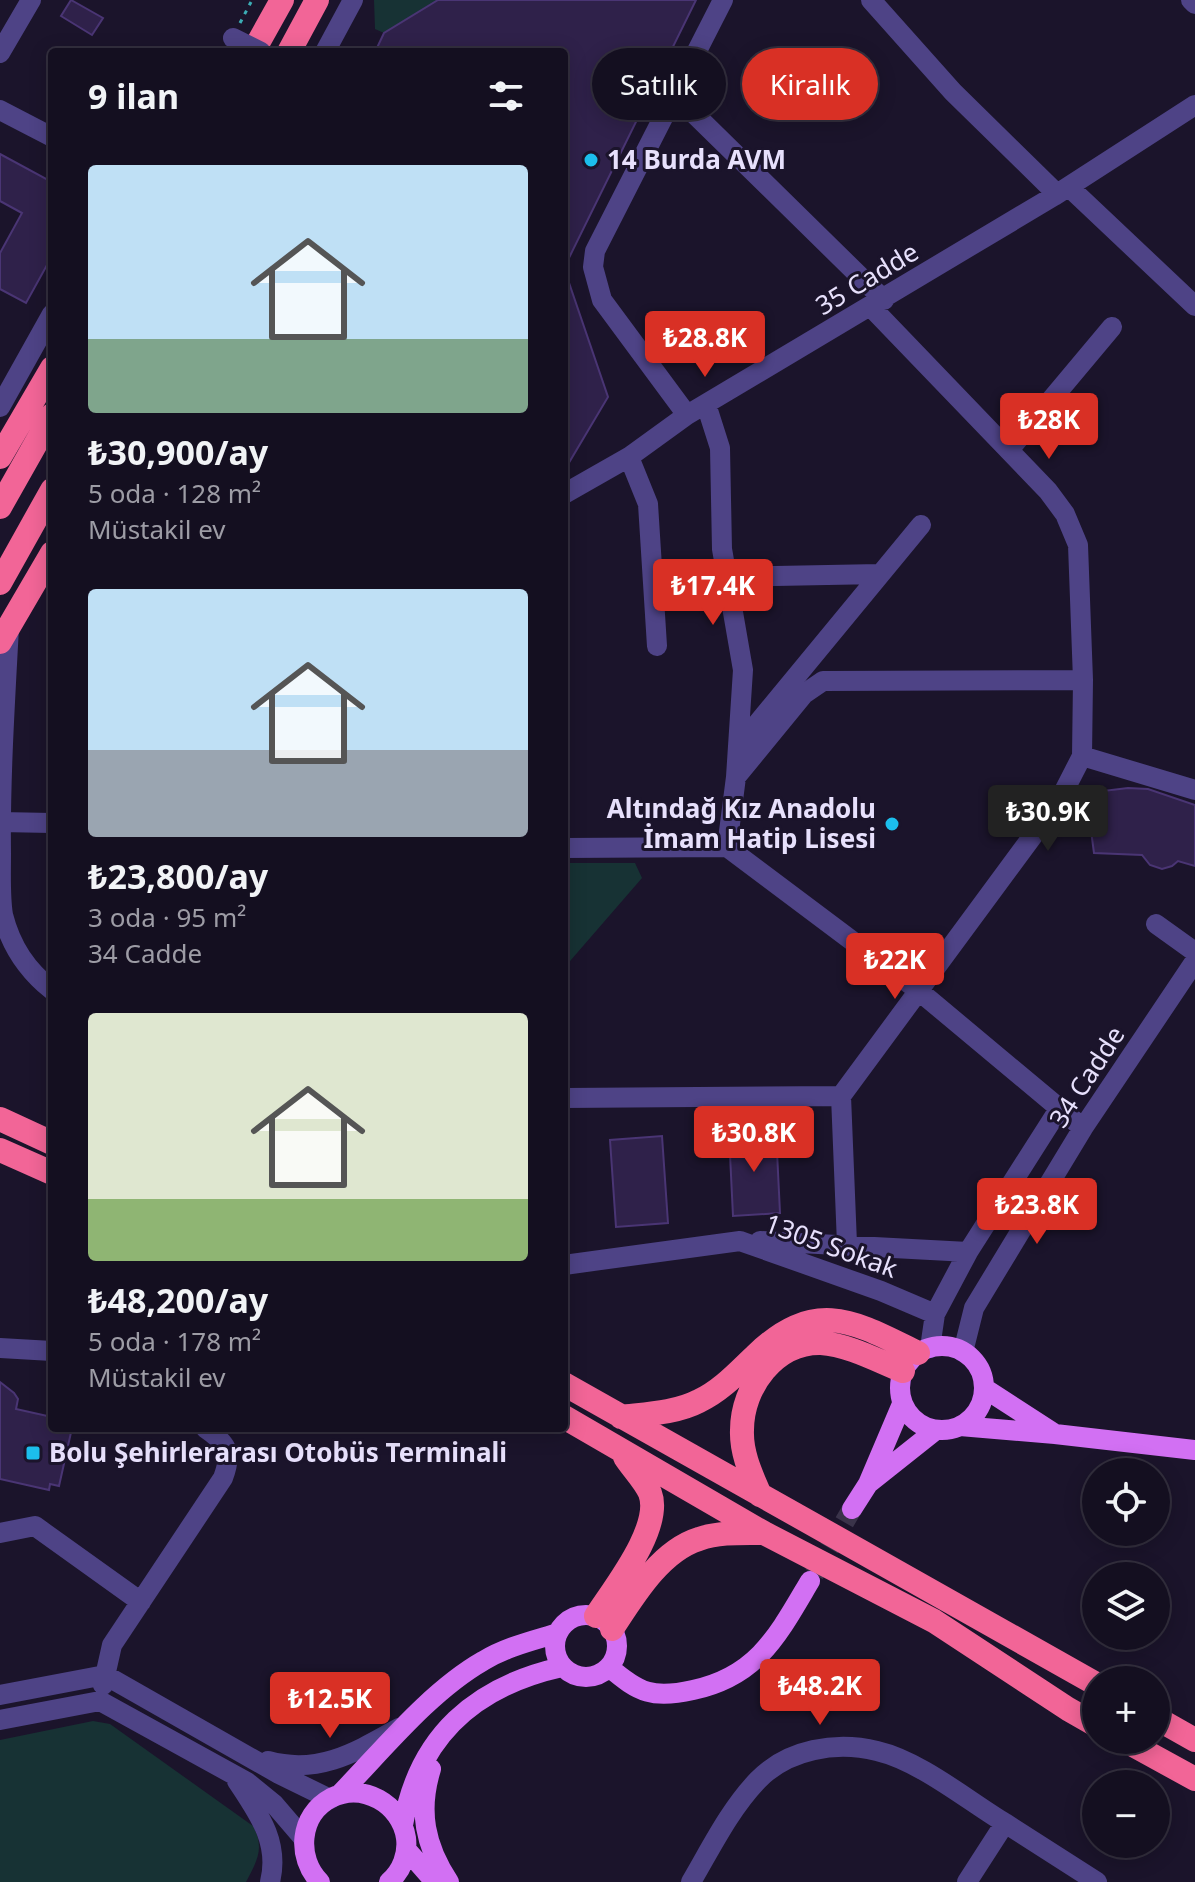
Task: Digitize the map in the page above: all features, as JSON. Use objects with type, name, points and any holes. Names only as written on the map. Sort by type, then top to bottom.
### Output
[{"type":"highway","points":[[243,45],[282,0]]},
{"type":"highway","points":[[291,48],[317,0]]},
{"type":"highway","points":[[0,457],[48,375]]},
{"type":"highway","points":[[0,507],[48,422]]},
{"type":"highway","points":[[0,583],[48,497]]},
{"type":"highway","points":[[4,635],[48,560]]},
{"type":"highway","points":[[0,1119],[48,1141]]},
{"type":"highway","points":[[0,1150],[48,1171]]},
{"type":"highway","points":[[621,1417],[697,1403],[722,1386],[774,1340],[796,1327],[822,1319],[862,1326],[917,1357]]},
{"type":"highway","points":[[760,1495],[749,1471],[741,1431],[748,1398],[765,1368],[792,1349],[822,1343],[852,1350],[917,1357]]},
{"type":"highway","points":[[568,1386],[1082,1676]]},
{"type":"highway","points":[[568,1419],[764,1533],[934,1621],[1082,1717]]},
{"type":"highway","points":[[604,1623],[653,1516],[650,1493],[621,1452]]},
{"type":"highway","points":[[604,1623],[656,1567],[696,1539],[764,1533]]},
{"type":"highway","points":[[1170,1726],[1195,1740]]},
{"type":"highway","points":[[1149,1754],[1195,1779]]},
{"type":"main road","points":[[852,1509],[868,1484],[902,1404],[900,1382],[917,1357],[941,1346],[963,1352],[981,1374],[984,1388],[977,1410],[960,1426]]},
{"type":"main road","points":[[984,1388],[1055,1434]]},
{"type":"main road","points":[[902,1404],[916,1421],[936,1430]]},
{"type":"main road","points":[[868,1484],[936,1430],[960,1426],[1195,1450]]},
{"type":"main road","points":[[609,1667],[631,1687],[649,1693],[672,1695],[733,1677],[772,1642],[810,1581]]},
{"type":"main road","points":[[576,1616],[604,1623],[617,1649],[609,1667],[601,1674],[581,1677],[562,1667],[554,1649],[558,1633],[566,1621],[576,1616]]},
{"type":"main road","points":[[309,1877],[303,1849],[312,1816],[446,1688],[484,1660],[509,1648],[558,1633]]},
{"type":"main road","points":[[403,1825],[412,1785],[437,1741],[460,1717],[501,1687],[534,1673],[562,1667]]},
{"type":"main road","points":[[437,1741],[424,1792],[425,1813],[430,1848],[449,1882]]},
{"type":"main road","points":[[335,1797],[355,1793],[372,1795],[398,1815],[403,1825],[406,1849],[403,1862],[389,1882]]},
{"type":"main road","points":[[406,1849],[435,1882]]},
{"type":"street","points":[[0,53],[31,0]]},
{"type":"street","points":[[327,48],[353,0]]},
{"type":"street","points":[[699,48],[723,0]]},
{"type":"street","points":[[871,0],[953,92],[1195,306]]},
{"type":"street","name":"35 Cadde","points":[[568,492],[629,457],[687,415],[1063,190],[1195,105]]},
{"type":"street","points":[[0,110],[48,135]]},
{"type":"street","points":[[662,120],[595,251],[593,267],[596,284],[610,312],[687,415]]},
{"type":"street","points":[[699,120],[878,303],[1048,491],[1065,514],[1078,545],[1083,680],[1082,756],[1060,799],[841,1096],[847,1244]]},
{"type":"street","points":[[0,407],[48,321]]},
{"type":"street","points":[[1009,450],[1112,327]]},
{"type":"street","points":[[706,404],[720,448],[722,549],[743,670],[736,777],[727,847]]},
{"type":"street","points":[[629,457],[648,504],[657,646]]},
{"type":"street","points":[[738,747],[921,525]]},
{"type":"street","points":[[727,577],[880,574]]},
{"type":"street","points":[[4,635],[1,911],[19,957],[48,987]]},
{"type":"street","points":[[736,777],[804,694],[823,681],[1083,680]]},
{"type":"street","points":[[1082,756],[1195,790]]},
{"type":"street","points":[[0,822],[48,823]]},
{"type":"street","points":[[568,848],[727,847],[919,991],[1083,1128]]},
{"type":"street","points":[[1156,924],[1195,952]]},
{"type":"street","name":"34 Cadde","points":[[963,1352],[974,1308],[1083,1128],[1195,961]]},
{"type":"street","points":[[568,1098],[841,1096]]},
{"type":"street","points":[[917,1357],[935,1314],[968,1252],[1059,1109]]},
{"type":"street","points":[[740,1241],[968,1252]]},
{"type":"street","name":"1305 Sokak","points":[[568,1264],[740,1241],[881,1291],[935,1314]]},
{"type":"street","points":[[0,1348],[48,1351]]},
{"type":"street","points":[[100,1701],[112,1645],[223,1478],[228,1464],[227,1449],[221,1439],[211,1432]]},
{"type":"street","points":[[0,1533],[35,1526],[141,1602]]},
{"type":"street","points":[[0,1695],[105,1675],[244,1754],[335,1797]]},
{"type":"street","points":[[0,1720],[100,1701],[231,1771],[274,1804],[304,1839]]},
{"type":"street","points":[[244,1754],[280,1764],[324,1764],[356,1752],[413,1720]]},
{"type":"street","points":[[691,1882],[741,1800],[759,1779],[780,1762],[811,1749],[845,1747],[878,1751],[913,1766],[1097,1882]]},
{"type":"street","points":[[231,1771],[270,1836],[273,1861],[270,1882]]},
{"type":"street","points":[[967,1882],[1005,1823]]},
{"type":"path","points":[[243,45],[251,2]]},
{"type":"green space","points":[[374,0],[438,0],[384,33],[375,29]]},
{"type":"green space","points":[[568,863],[635,863],[642,878],[568,963]]},
{"type":"green space","points":[[93,1721],[110,1724],[253,1826],[259,1848],[246,1882],[0,1882],[0,1740]]},
{"type":"building","points":[[71,0],[103,18],[92,35],[61,16]]},
{"type":"building","name":"14 Burda AVM","points":[[438,0],[696,0],[672,48],[592,48],[592,120],[637,120],[568,260],[568,48],[377,48],[384,33]]},
{"type":"building","points":[[0,154],[48,180],[48,263],[26,303],[0,289],[0,253],[22,213],[0,201]]},
{"type":"building","points":[[568,280],[608,397],[568,464]]},
{"type":"building","points":[[1148,789],[1195,805],[1195,866],[1178,861],[1162,869],[1150,865],[1142,855],[1094,853],[1086,793]]},
{"type":"building","points":[[776,1131],[780,1213],[733,1216],[729,1134]]},
{"type":"building","points":[[662,1136],[668,1223],[616,1227],[610,1140]]},
{"type":"building","name":"Bolu Şehirlerarası Otobüs Terminali","points":[[0,1382],[18,1399],[16,1409],[48,1416],[48,1432],[71,1432],[59,1486],[50,1484],[49,1490],[0,1479]]},
{"type":"tunnel","points":[[814,1574],[852,1509]]},
{"type":"place","name":"14 Burda AVM","points":[[591,160]]},
{"type":"place","name":"Altındağ Kız Anadolu İmam Hatip Lisesi","points":[[892,824]]},
{"type":"place","name":"Bolu Şehirlerarası Otobüs Terminali","points":[[33,1453]]}]
